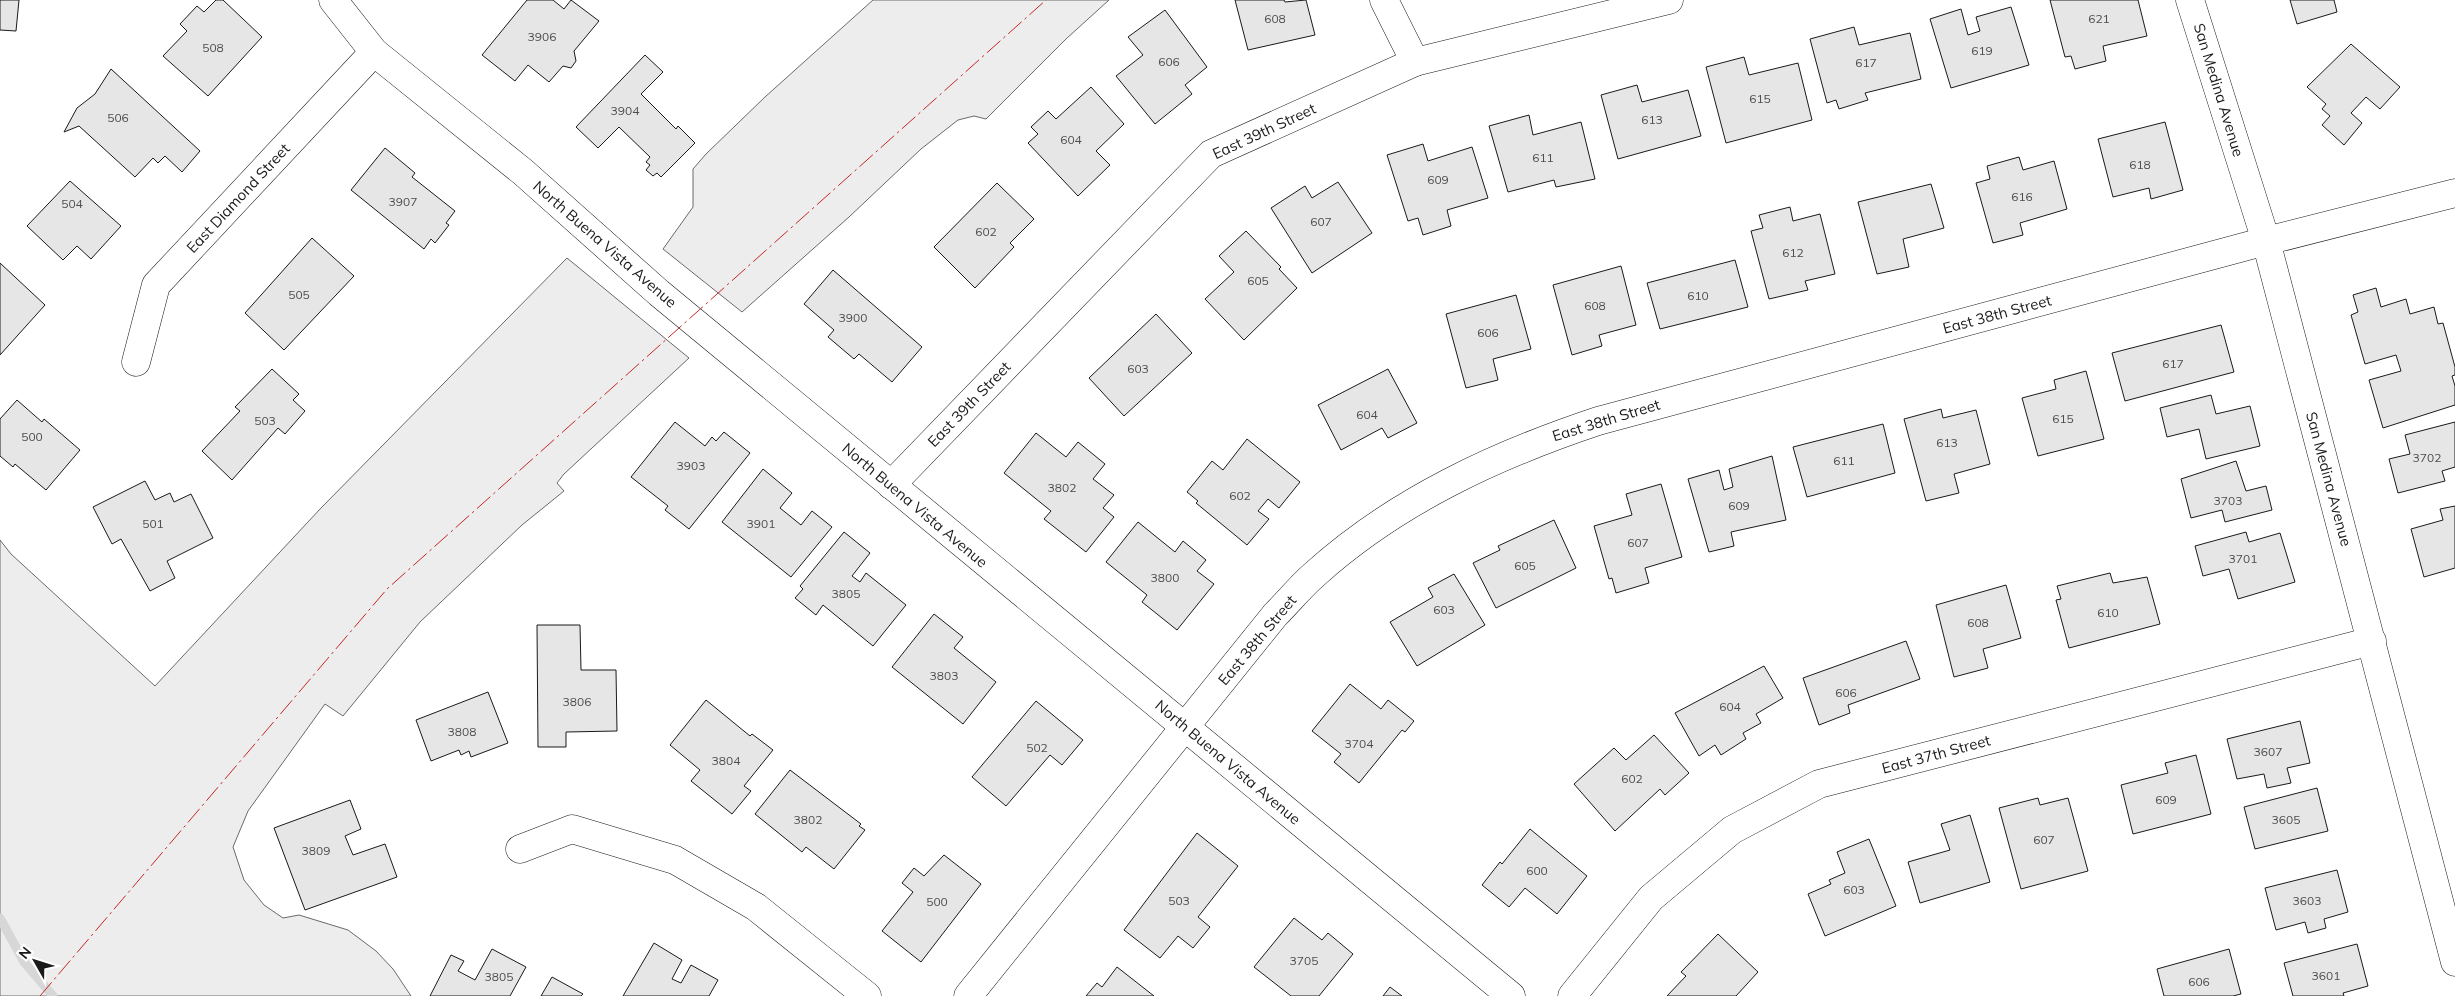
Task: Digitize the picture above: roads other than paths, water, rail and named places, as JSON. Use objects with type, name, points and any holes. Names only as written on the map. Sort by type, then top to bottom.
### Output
[{"type":"street","name":"North Buena Vista Avenue","points":[[333,0],[374,52],[524,172],[660,293],[1511,996]]},
{"type":"street","points":[[1384,0],[1415,62]]},
{"type":"street","name":"East 39th Street","points":[[891,485],[1211,154],[1415,62],[1669,0]]},
{"type":"street","name":"San Medina Avenue","points":[[2190,0],[2266,241],[2455,962]]},
{"type":"street","name":"East Diamond Street","points":[[136,362],[156,285],[374,52]]},
{"type":"street","name":"East 38th Street","points":[[968,996],[1276,615],[1314,574],[1355,541],[1395,513],[1474,469],[1535,442],[1598,421],[2266,241],[2455,193]]},
{"type":"street","name":"East 37th Street","points":[[1572,996],[1651,898],[1732,830],[1819,784],[2372,641]]},
{"type":"street","points":[[520,850],[572,829],[675,860],[756,907],[867,996]]},
{"type":"waterway","points":[[0,918],[24,962],[53,996]]}]
